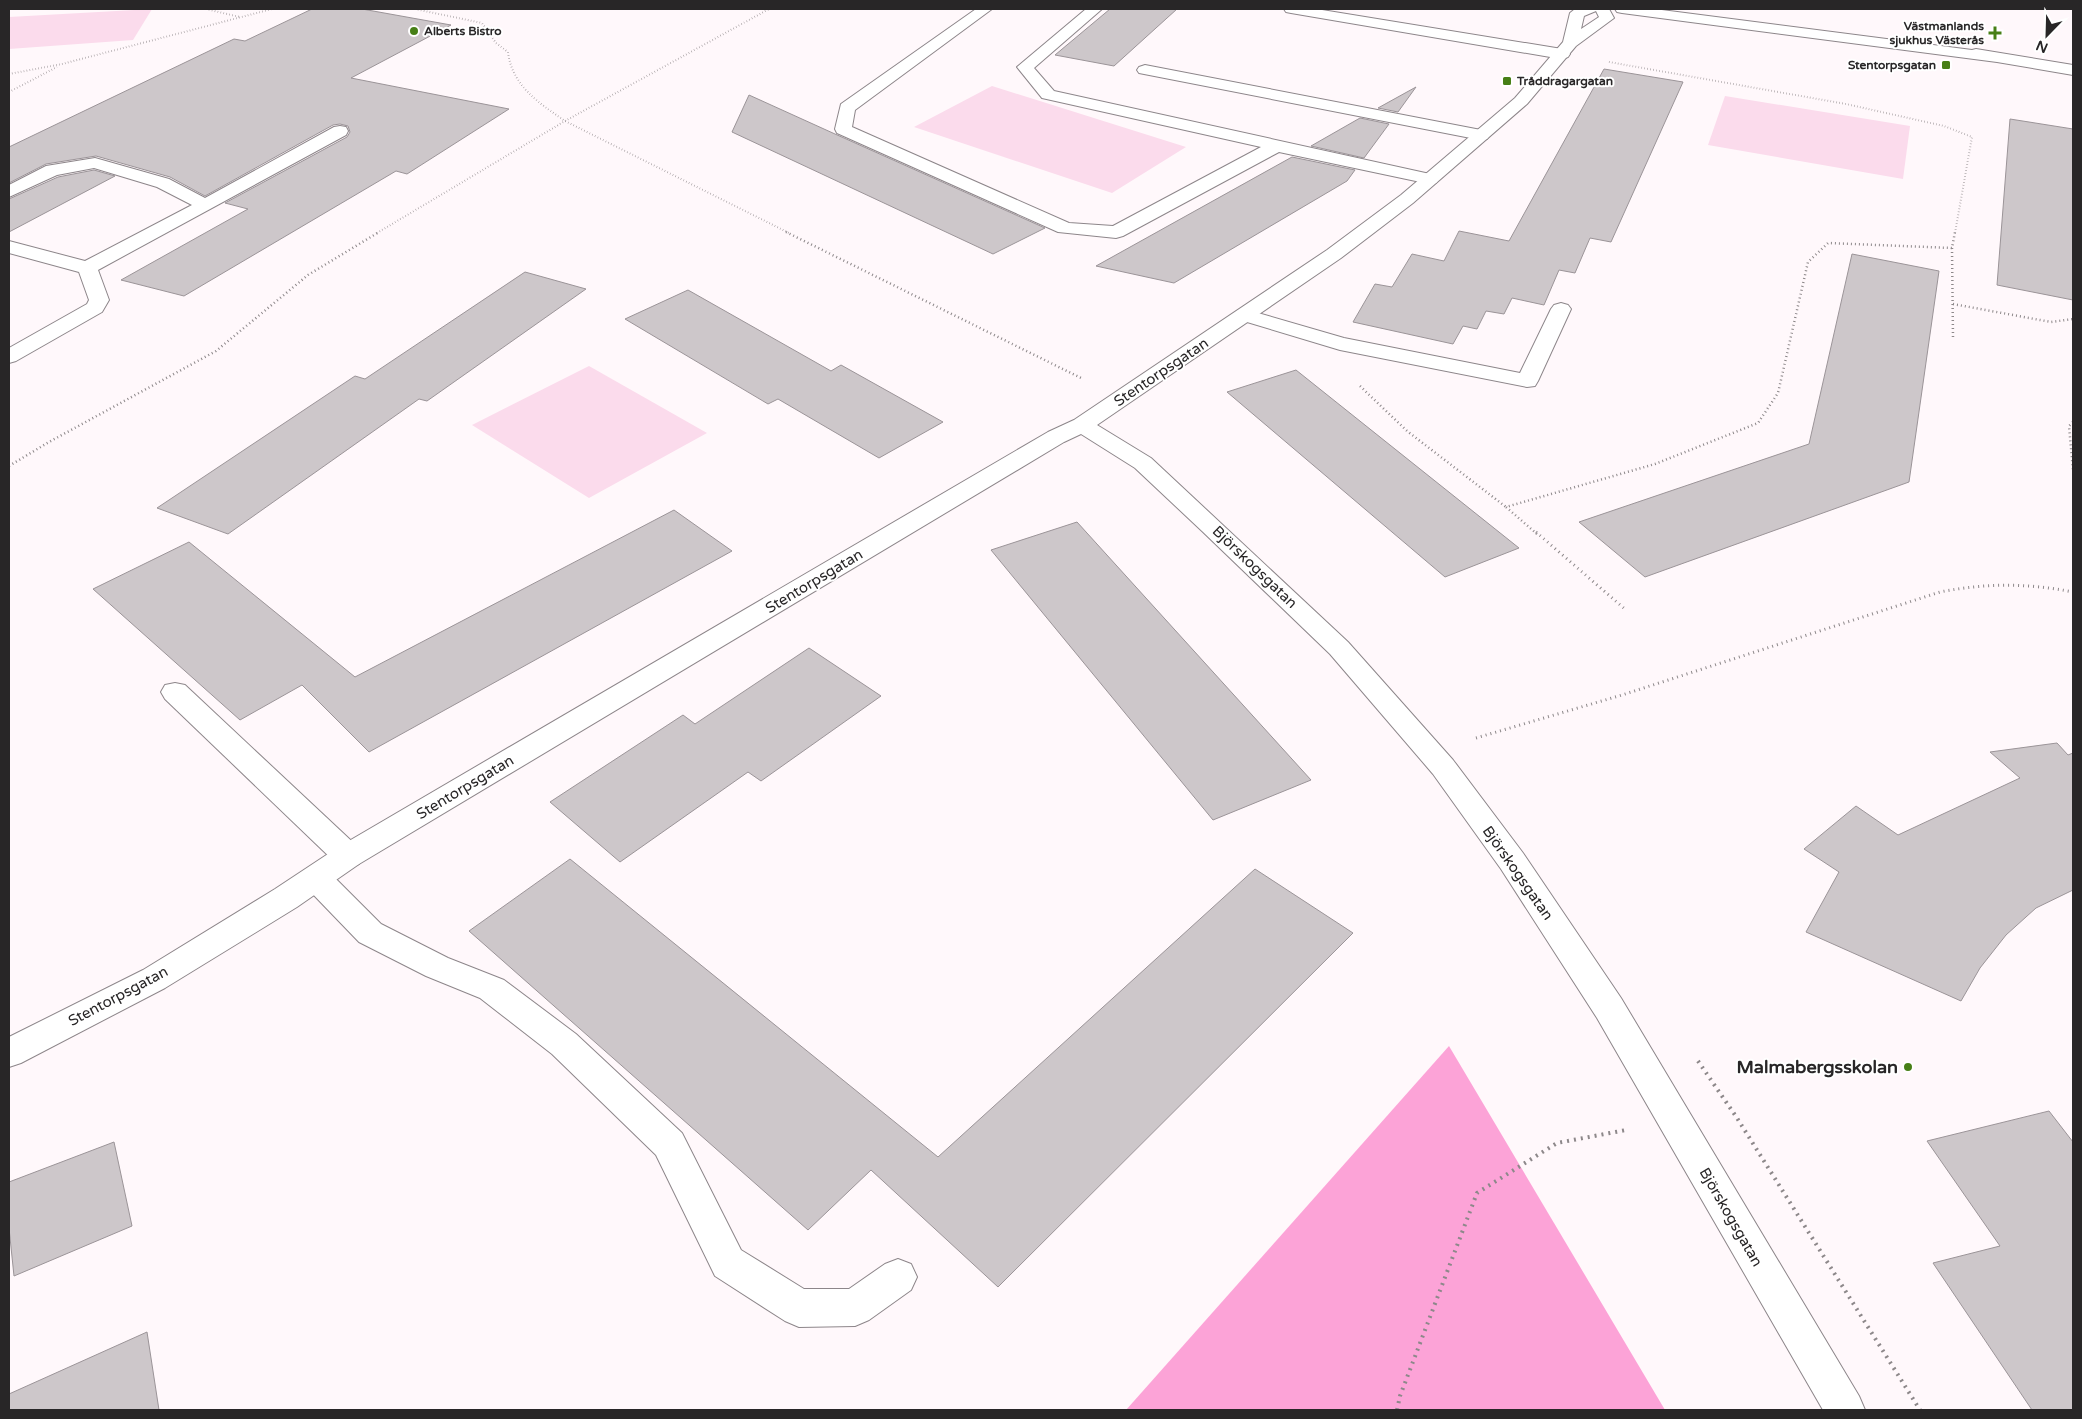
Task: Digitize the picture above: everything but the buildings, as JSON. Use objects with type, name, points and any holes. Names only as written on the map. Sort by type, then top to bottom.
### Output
[{"type":"street","points":[[985,9],[847,108],[843,129],[1066,228],[1116,232],[1277,146]]},
{"type":"street","points":[[1095,9],[1025,68],[1048,95],[1430,179]]},
{"type":"street","points":[[1290,9],[1567,48]]},
{"type":"street","name":"Stentorpsgatan","points":[[1567,48],[1577,13],[1590,9]]},
{"type":"street","name":"Stentorpsgatan","points":[[9,1053],[154,979],[348,856],[1056,437],[1082,426],[1334,254],[1430,179],[1521,101],[1567,48],[1607,18],[1602,9]]},
{"type":"street","points":[[1622,9],[2073,70]]},
{"type":"street","points":[[1717,9],[1994,58]]},
{"type":"street","points":[[1145,70],[1481,135]]},
{"type":"street","points":[[9,247],[86,268],[340,131]]},
{"type":"street","points":[[9,192],[52,170],[95,163],[162,183],[205,205]]},
{"type":"street","points":[[9,266],[33,254]]},
{"type":"street","points":[[9,357],[95,308],[99,300],[86,268]]},
{"type":"street","points":[[1244,315],[1340,344],[1527,381],[1561,309]]},
{"type":"street","name":"Björskogsgatan","points":[[1082,426],[1143,463],[1212,526],[1340,648],[1443,768],[1512,861],[1609,1008],[1845,1410]]},
{"type":"street","points":[[175,692],[348,856]]},
{"type":"street","points":[[316,878],[370,933],[437,967],[492,989],[564,1044],[669,1144],[728,1263],[799,1308],[855,1307],[898,1277]]},
{"type":"path","points":[[206,9],[240,17]]},
{"type":"path","points":[[9,74],[62,64],[272,9]]},
{"type":"path","points":[[415,9],[482,23],[496,43],[508,52],[508,64],[529,95],[565,121],[981,330],[1092,383],[1126,396]]},
{"type":"path","points":[[9,466],[49,442],[216,351],[308,275],[565,121],[769,9]]},
{"type":"path","points":[[1567,48],[1846,104],[1944,126],[1972,137],[1952,248],[1953,338]]},
{"type":"path","points":[[9,92],[62,64]]},
{"type":"path","points":[[1506,507],[1655,464],[1758,423],[1778,393],[1808,262],[1828,243],[1952,248]]},
{"type":"path","points":[[1953,304],[2051,322],[2073,319]]},
{"type":"path","points":[[1340,344],[1333,360],[1407,431],[1506,507],[1626,610]]},
{"type":"path","points":[[2073,422],[2069,426],[2073,470]]},
{"type":"path","points":[[1476,738],[1622,696],[1910,600],[1953,588],[2004,582],[2046,586],[2073,592]]},
{"type":"path","points":[[1397,1410],[1400,1396],[1477,1193],[1557,1143],[1621,1131],[1737,1118]]},
{"type":"shaded area","points":[[152,9],[133,40],[9,49],[9,17]]},
{"type":"shaded area","points":[[992,86],[1186,147],[1112,193],[914,127]]},
{"type":"shaded area","points":[[1725,96],[1910,126],[1903,179],[1708,145]]},
{"type":"shaded area","points":[[589,366],[707,433],[589,498],[472,425]]},
{"type":"shaded area","points":[[1449,1046],[1665,1410],[1126,1410]]},
{"type":"place","name":"Alberts Bistro","points":[[414,31]]},
{"type":"place","name":"Västmanlands sjukhus Västerås","points":[[1995,33]]},
{"type":"place","name":"Stentorpsgatan","points":[[1946,65]]},
{"type":"place","name":"Tråddragargatan","points":[[1507,81]]},
{"type":"place","name":"Malmabergsskolan","points":[[1908,1067]]}]
